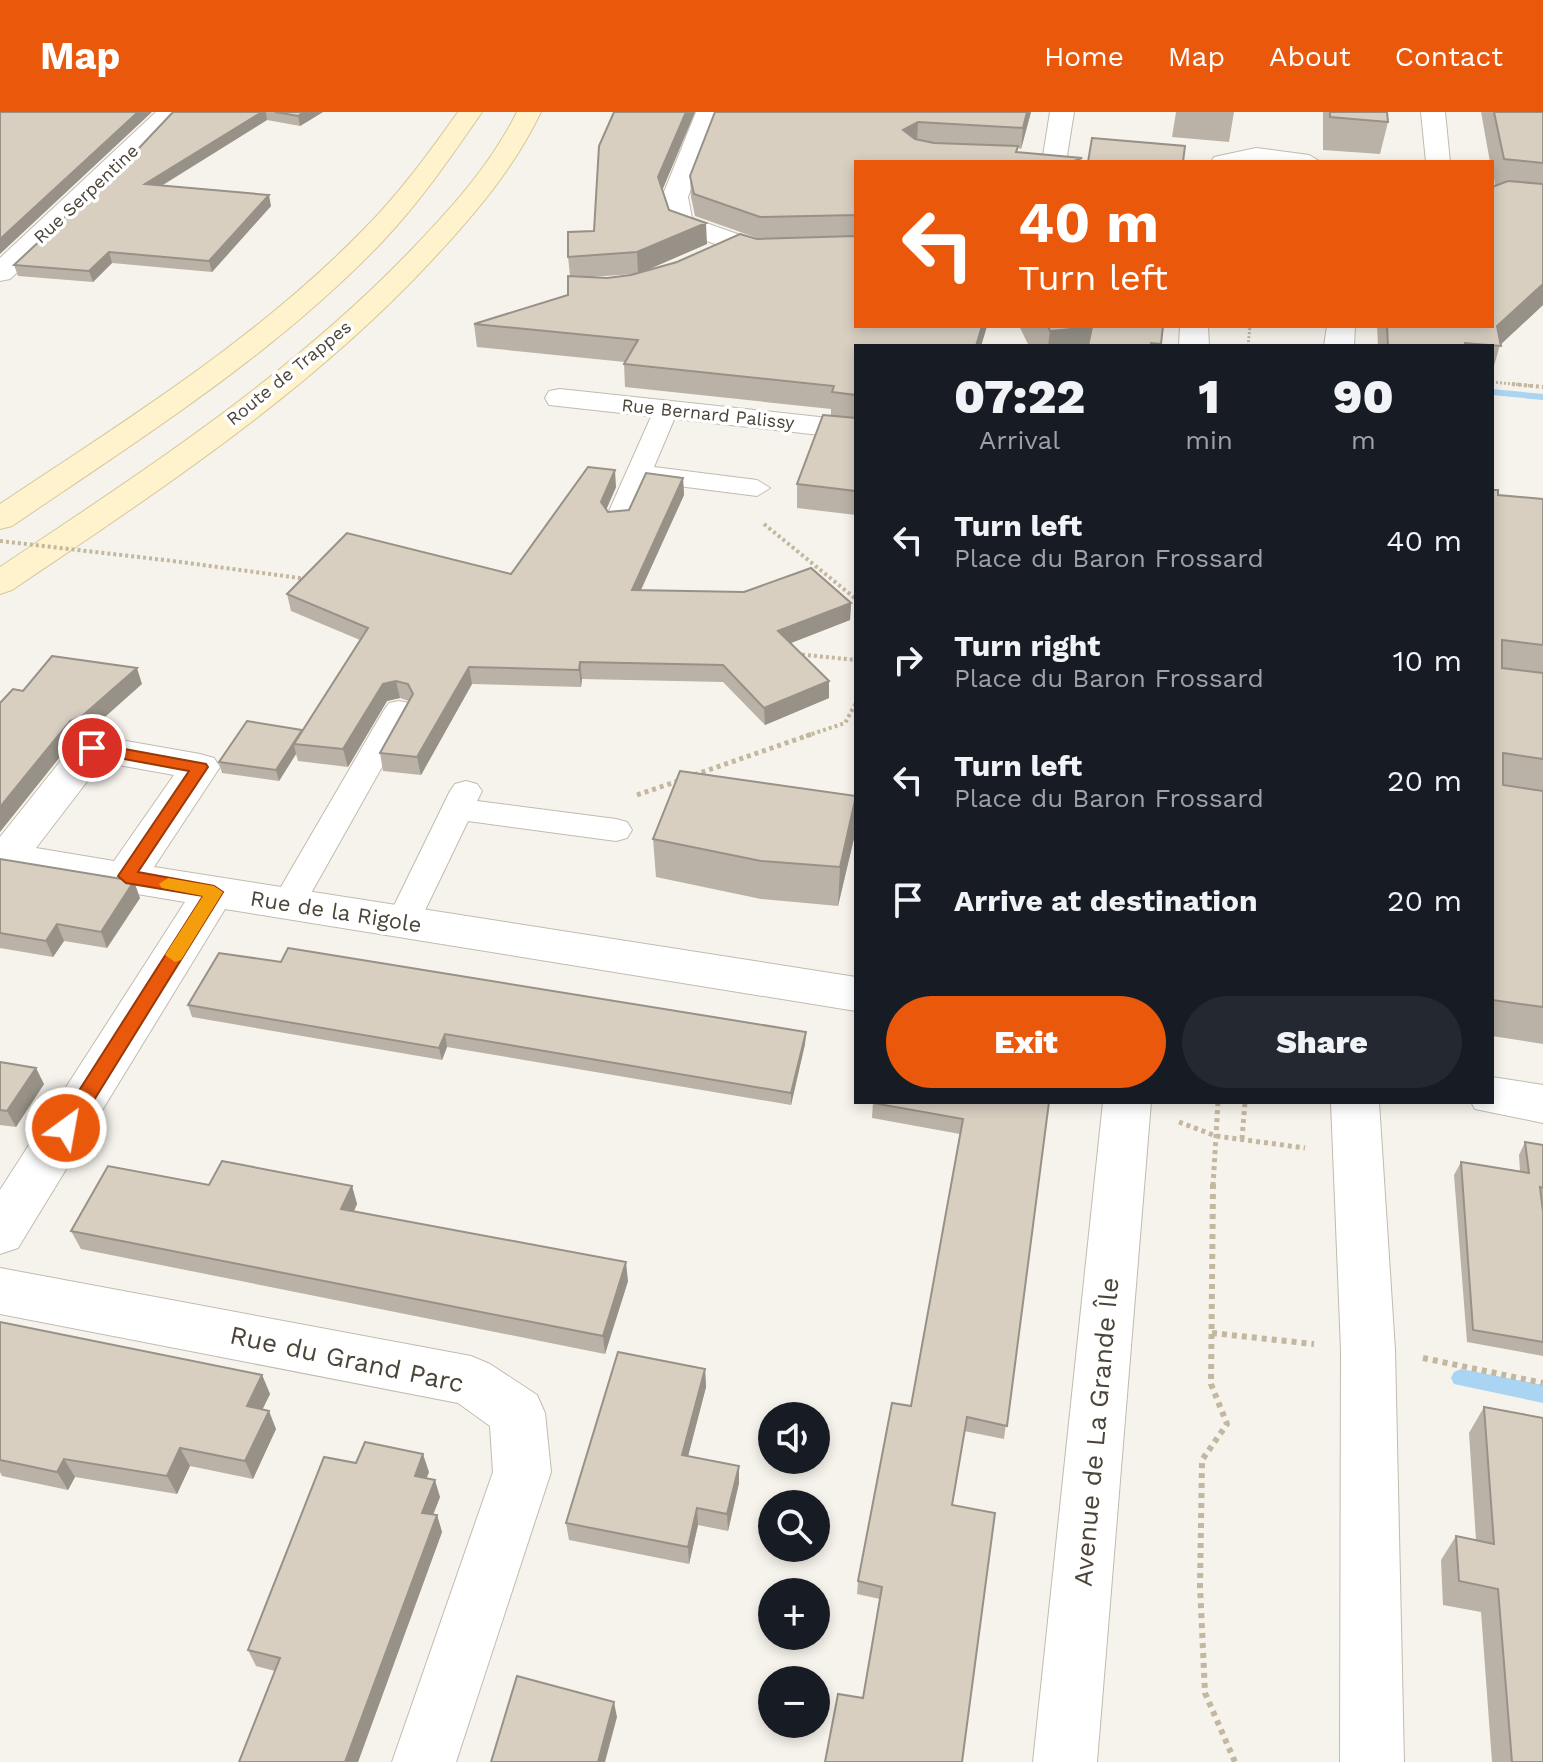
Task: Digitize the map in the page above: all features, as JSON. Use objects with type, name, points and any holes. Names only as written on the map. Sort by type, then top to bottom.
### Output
[{"type":"main road","points":[[0,519],[214,373],[310,296],[395,215],[441,160],[470,112]]},
{"type":"main road","name":"Route de Trappes","points":[[0,583],[135,492],[286,380],[357,319],[418,261],[479,192],[529,112]]},
{"type":"street","name":"Rue Serpentine","points":[[0,273],[132,151],[169,112]]},
{"type":"street","points":[[708,112],[675,197],[680,223],[757,250],[854,248]]},
{"type":"street","points":[[1054,160],[1062,112]]},
{"type":"street","points":[[1433,112],[1438,160]]},
{"type":"street","points":[[1232,160],[1256,155],[1294,160]]},
{"type":"street","points":[[1027,159],[1036,160]]},
{"type":"street","points":[[0,232],[41,236]]},
{"type":"street","points":[[709,257],[736,245]]},
{"type":"street","name":"Rue Bernard Palissy","points":[[560,398],[854,430]]},
{"type":"street","name":"Rue de la Rigole","points":[[126,876],[854,994]]},
{"type":"street","points":[[0,1233],[214,892]]},
{"type":"street","points":[[1494,1096],[1543,1104]]},
{"type":"street","name":"Avenue de La Grande Île","points":[[1065,1762],[1150,1111]]},
{"type":"street","points":[[1356,1129],[1368,1350],[1372,1762]]},
{"type":"street","name":"Rue du Grand Parc","points":[[0,1291],[471,1381],[517,1413],[522,1472],[424,1762]]},
{"type":"lane","points":[[618,520],[666,410]]},
{"type":"lane","points":[[639,473],[757,488]]},
{"type":"lane","points":[[288,904],[399,710]]},
{"type":"lane","points":[[403,922],[462,800],[619,815]]},
{"type":"path","points":[[1494,382],[1543,387]]},
{"type":"path","points":[[760,521],[854,597]]},
{"type":"path","points":[[0,541],[309,579]]},
{"type":"path","points":[[787,653],[854,660]]},
{"type":"path","points":[[619,815],[845,723],[854,707]]},
{"type":"path","points":[[1218,1104],[1211,1384],[1227,1424],[1202,1460],[1200,1586],[1205,1693],[1235,1762]]},
{"type":"path","points":[[1242,1139],[1245,1104]]},
{"type":"path","points":[[1150,1111],[1216,1136],[1242,1139],[1356,1129]]},
{"type":"building","points":[[0,112],[138,112],[0,239]]},
{"type":"building","points":[[173,112],[262,112],[145,184],[269,195],[209,261],[109,252],[89,271],[14,265],[140,147]]},
{"type":"building","points":[[275,112],[304,112],[298,116]]},
{"type":"building","points":[[614,112],[686,112],[658,177],[669,210],[706,223],[637,252],[568,257],[568,232],[594,231],[599,146]]},
{"type":"building","points":[[715,112],[1027,112],[1023,128],[918,122],[903,130],[915,139],[934,143],[1018,146],[1016,152],[1082,158],[854,160],[854,215],[760,217],[694,194],[690,176]]},
{"type":"building","points":[[1330,112],[1387,112],[1388,122],[1330,117]]},
{"type":"building","points":[[1494,112],[1543,112],[1543,163],[1504,159]]},
{"type":"building","points":[[1092,138],[1185,146],[1183,160],[1088,160]]},
{"type":"building","points":[[1508,181],[1543,184],[1543,284],[1497,326],[1501,346],[1388,344],[1387,328],[1494,328],[1494,186]]},
{"type":"building","points":[[740,234],[757,239],[854,236],[854,328],[981,328],[977,344],[854,344],[854,395],[832,392],[834,386],[624,364],[638,340],[474,324],[568,295],[568,276],[607,278],[631,275],[677,262]]},
{"type":"building","points":[[1049,328],[1082,328],[1050,331]]},
{"type":"building","points":[[1092,328],[1163,328],[1161,344],[1088,344]]},
{"type":"building","points":[[823,415],[854,418],[854,491],[797,484]]},
{"type":"building","points":[[588,467],[615,470],[601,502],[608,512],[629,510],[646,473],[683,478],[632,590],[744,592],[811,568],[851,603],[778,631],[829,681],[764,708],[723,665],[580,662],[579,670],[469,667],[417,757],[380,753],[413,694],[408,684],[396,681],[383,684],[343,749],[294,744],[368,628],[287,594],[347,533],[511,574]]},
{"type":"building","points":[[1494,490],[1498,490],[1498,495],[1543,499],[1543,645],[1502,640],[1502,668],[1543,673],[1543,759],[1503,753],[1503,785],[1543,791],[1543,1007],[1494,1000]]},
{"type":"building","points":[[52,656],[137,668],[81,717],[70,721],[0,807],[0,703],[13,689],[23,691]]},
{"type":"building","points":[[247,721],[302,730],[276,770],[219,762]]},
{"type":"building","points":[[680,771],[854,796],[840,867],[761,861],[653,839]]},
{"type":"building","points":[[0,859],[134,881],[101,932],[57,924],[46,941],[0,933]]},
{"type":"building","points":[[288,948],[806,1032],[791,1093],[445,1034],[439,1048],[188,1005],[219,953],[281,962]]},
{"type":"building","points":[[0,1062],[36,1068],[7,1111],[0,1110]]},
{"type":"building","points":[[879,1104],[1049,1104],[1007,1426],[967,1417],[952,1505],[995,1513],[962,1762],[825,1762],[838,1694],[863,1698],[882,1587],[858,1581],[892,1403],[911,1406],[963,1119]]},
{"type":"building","points":[[1525,1142],[1543,1145],[1543,1188],[1540,1187],[1543,1212],[1543,1342],[1473,1330],[1461,1162],[1529,1173]]},
{"type":"building","points":[[222,1161],[352,1186],[341,1209],[626,1262],[603,1336],[71,1231],[108,1166],[209,1185]]},
{"type":"building","points":[[0,1322],[262,1375],[247,1406],[269,1411],[245,1461],[180,1448],[167,1476],[64,1459],[57,1472],[0,1460]]},
{"type":"building","points":[[618,1352],[705,1369],[682,1455],[739,1466],[727,1514],[697,1508],[688,1547],[566,1523]]},
{"type":"building","points":[[1484,1407],[1543,1418],[1543,1762],[1512,1762],[1498,1589],[1459,1581],[1456,1536],[1494,1544]]},
{"type":"building","points":[[365,1442],[423,1454],[415,1476],[435,1480],[422,1513],[437,1515],[345,1762],[239,1762],[280,1658],[248,1650],[324,1457],[356,1463]]},
{"type":"building","points":[[517,1676],[614,1702],[598,1762],[491,1762]]},
{"type":"waterway","points":[[1494,392],[1543,397]]},
{"type":"waterway","points":[[1461,1378],[1543,1394]]},
{"type":"slow traffic","points":[[168,884],[214,892],[175,955]]},
{"type":"route","points":[[66,1128],[214,892],[126,876],[200,767],[92,748]]}]
